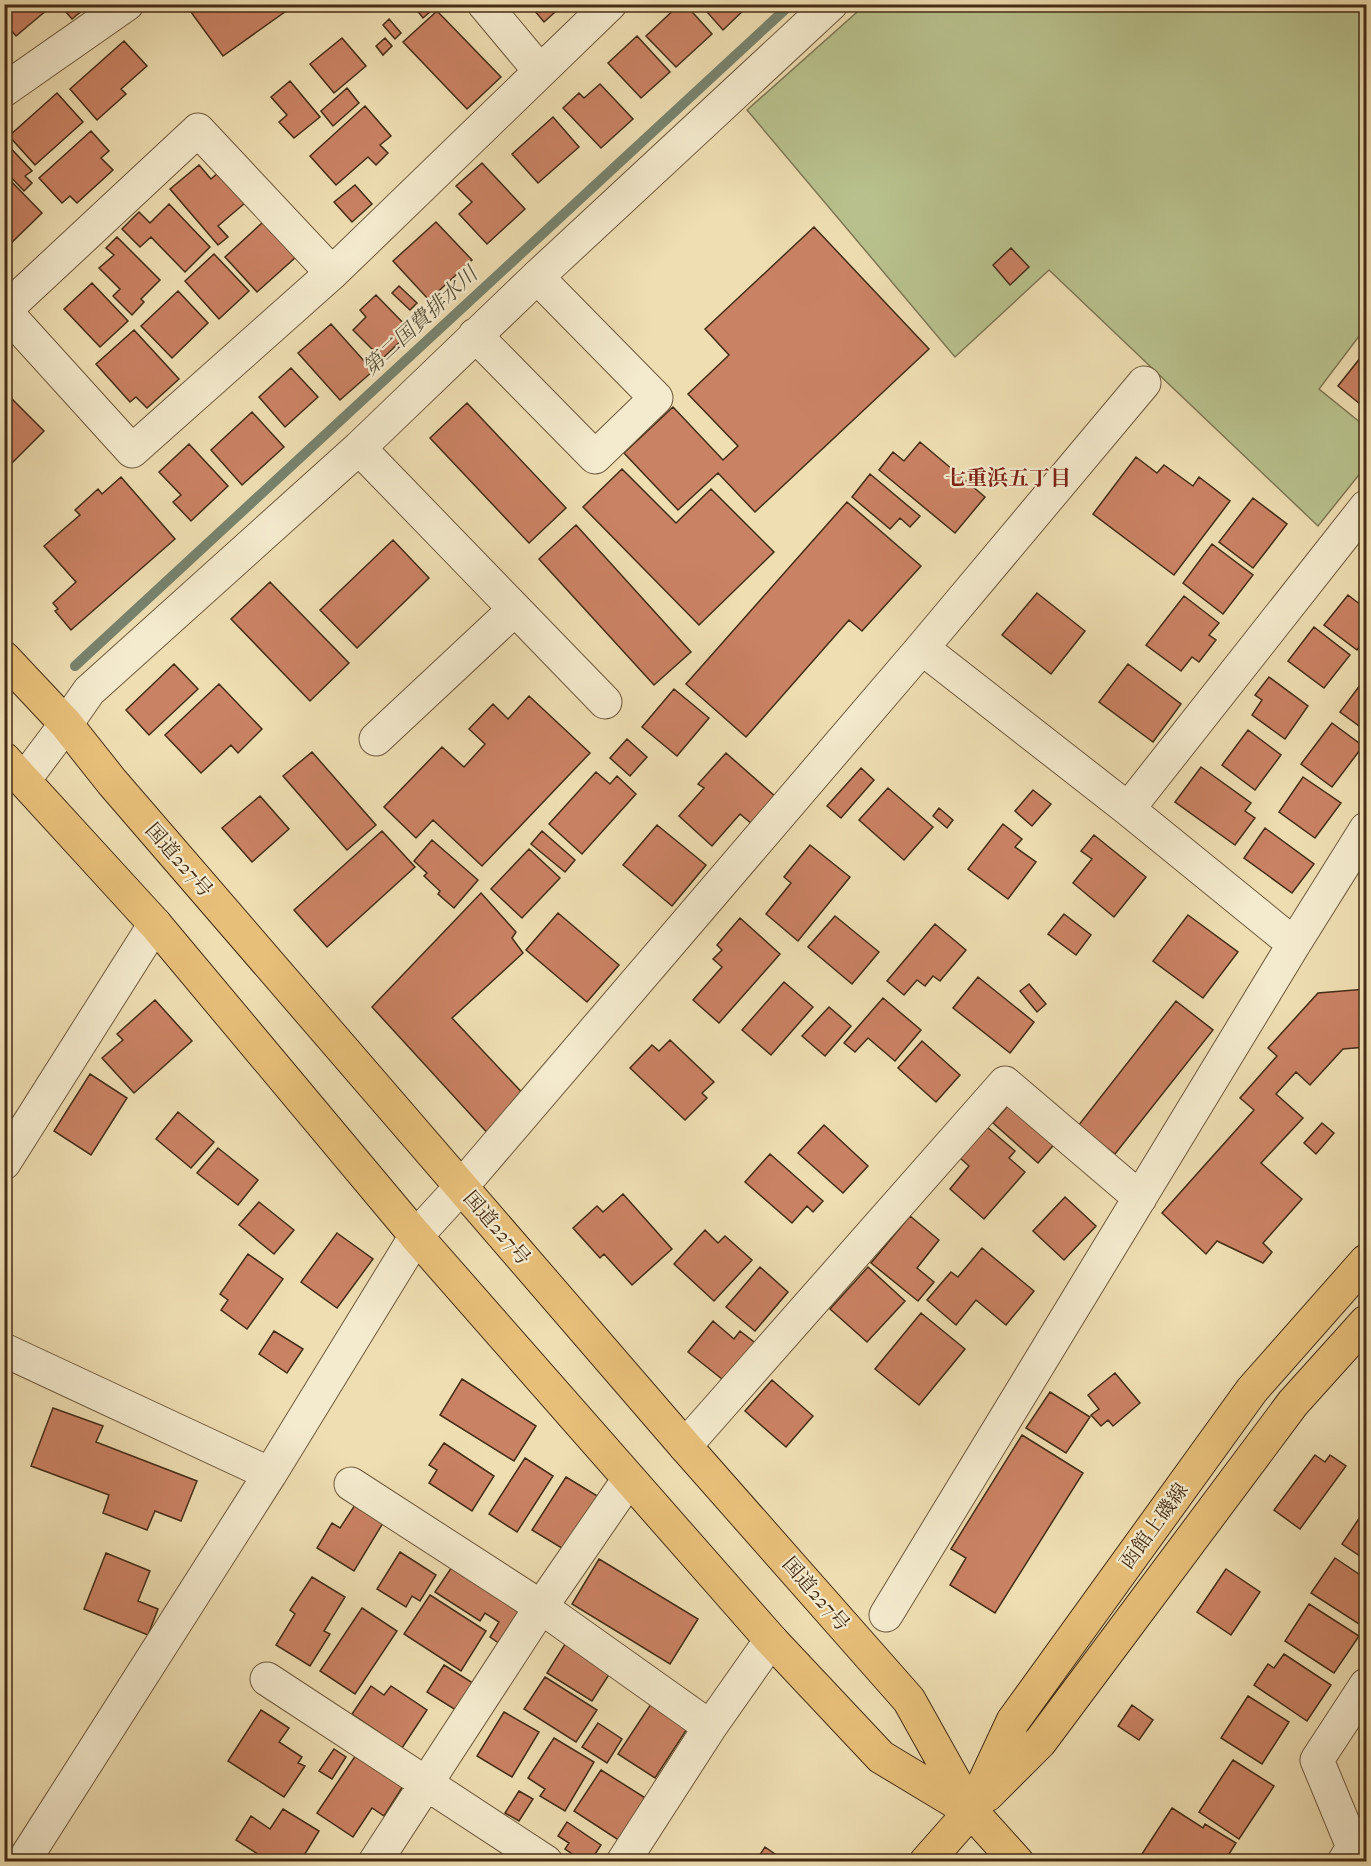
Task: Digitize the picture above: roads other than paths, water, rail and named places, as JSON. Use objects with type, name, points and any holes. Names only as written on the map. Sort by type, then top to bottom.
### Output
[{"type":"main road","name":"国道227号","points":[[4,658],[66,724],[120,791],[461,1187],[909,1700],[971,1811]]},
{"type":"main road","points":[[14,769],[155,924],[416,1236],[771,1640],[881,1756],[971,1811],[1017,1862]]},
{"type":"main road","name":"函館上磯線","points":[[971,1811],[1013,1721],[1252,1390],[1366,1261]]},
{"type":"main road","name":"函館上磯線","points":[[971,1811],[1040,1742],[1293,1403],[1366,1322]]},
{"type":"main road","points":[[926,1862],[971,1811]]},
{"type":"street","points":[[4,90],[127,4]]},
{"type":"street","points":[[484,4],[540,71]]},
{"type":"street","points":[[332,273],[198,130],[4,311],[132,451],[332,273],[610,4]]},
{"type":"street","points":[[14,769],[66,724],[88,691],[359,448],[475,335],[831,4]]},
{"type":"street","points":[[475,335],[595,457],[656,398],[537,277]]},
{"type":"street","points":[[23,1862],[270,1474],[416,1236],[461,1187],[922,648],[1144,383]]},
{"type":"street","points":[[359,448],[604,702]]},
{"type":"street","points":[[1128,809],[1366,507]]},
{"type":"street","points":[[376,739],[515,609]]},
{"type":"street","points":[[922,648],[1128,809],[1294,944]]},
{"type":"street","points":[[886,1615],[1366,829]]},
{"type":"street","points":[[4,1163],[155,924]]},
{"type":"street","points":[[685,1446],[1005,1083],[1140,1198]]},
{"type":"street","points":[[4,1350],[270,1474]]},
{"type":"street","points":[[375,1862],[541,1607],[629,1479]]},
{"type":"street","points":[[351,1484],[541,1607],[710,1727]]},
{"type":"street","points":[[623,1862],[710,1727],[771,1640]]},
{"type":"street","points":[[267,1679],[546,1862]]},
{"type":"street","points":[[1344,1862],[1353,1847],[1317,1760],[1366,1685]]},
{"type":"waterway","name":"第二国費排水川","points":[[75,666],[791,4]]},
{"type":"district","name":"七重浜五丁目","points":[[1008,478]]}]
